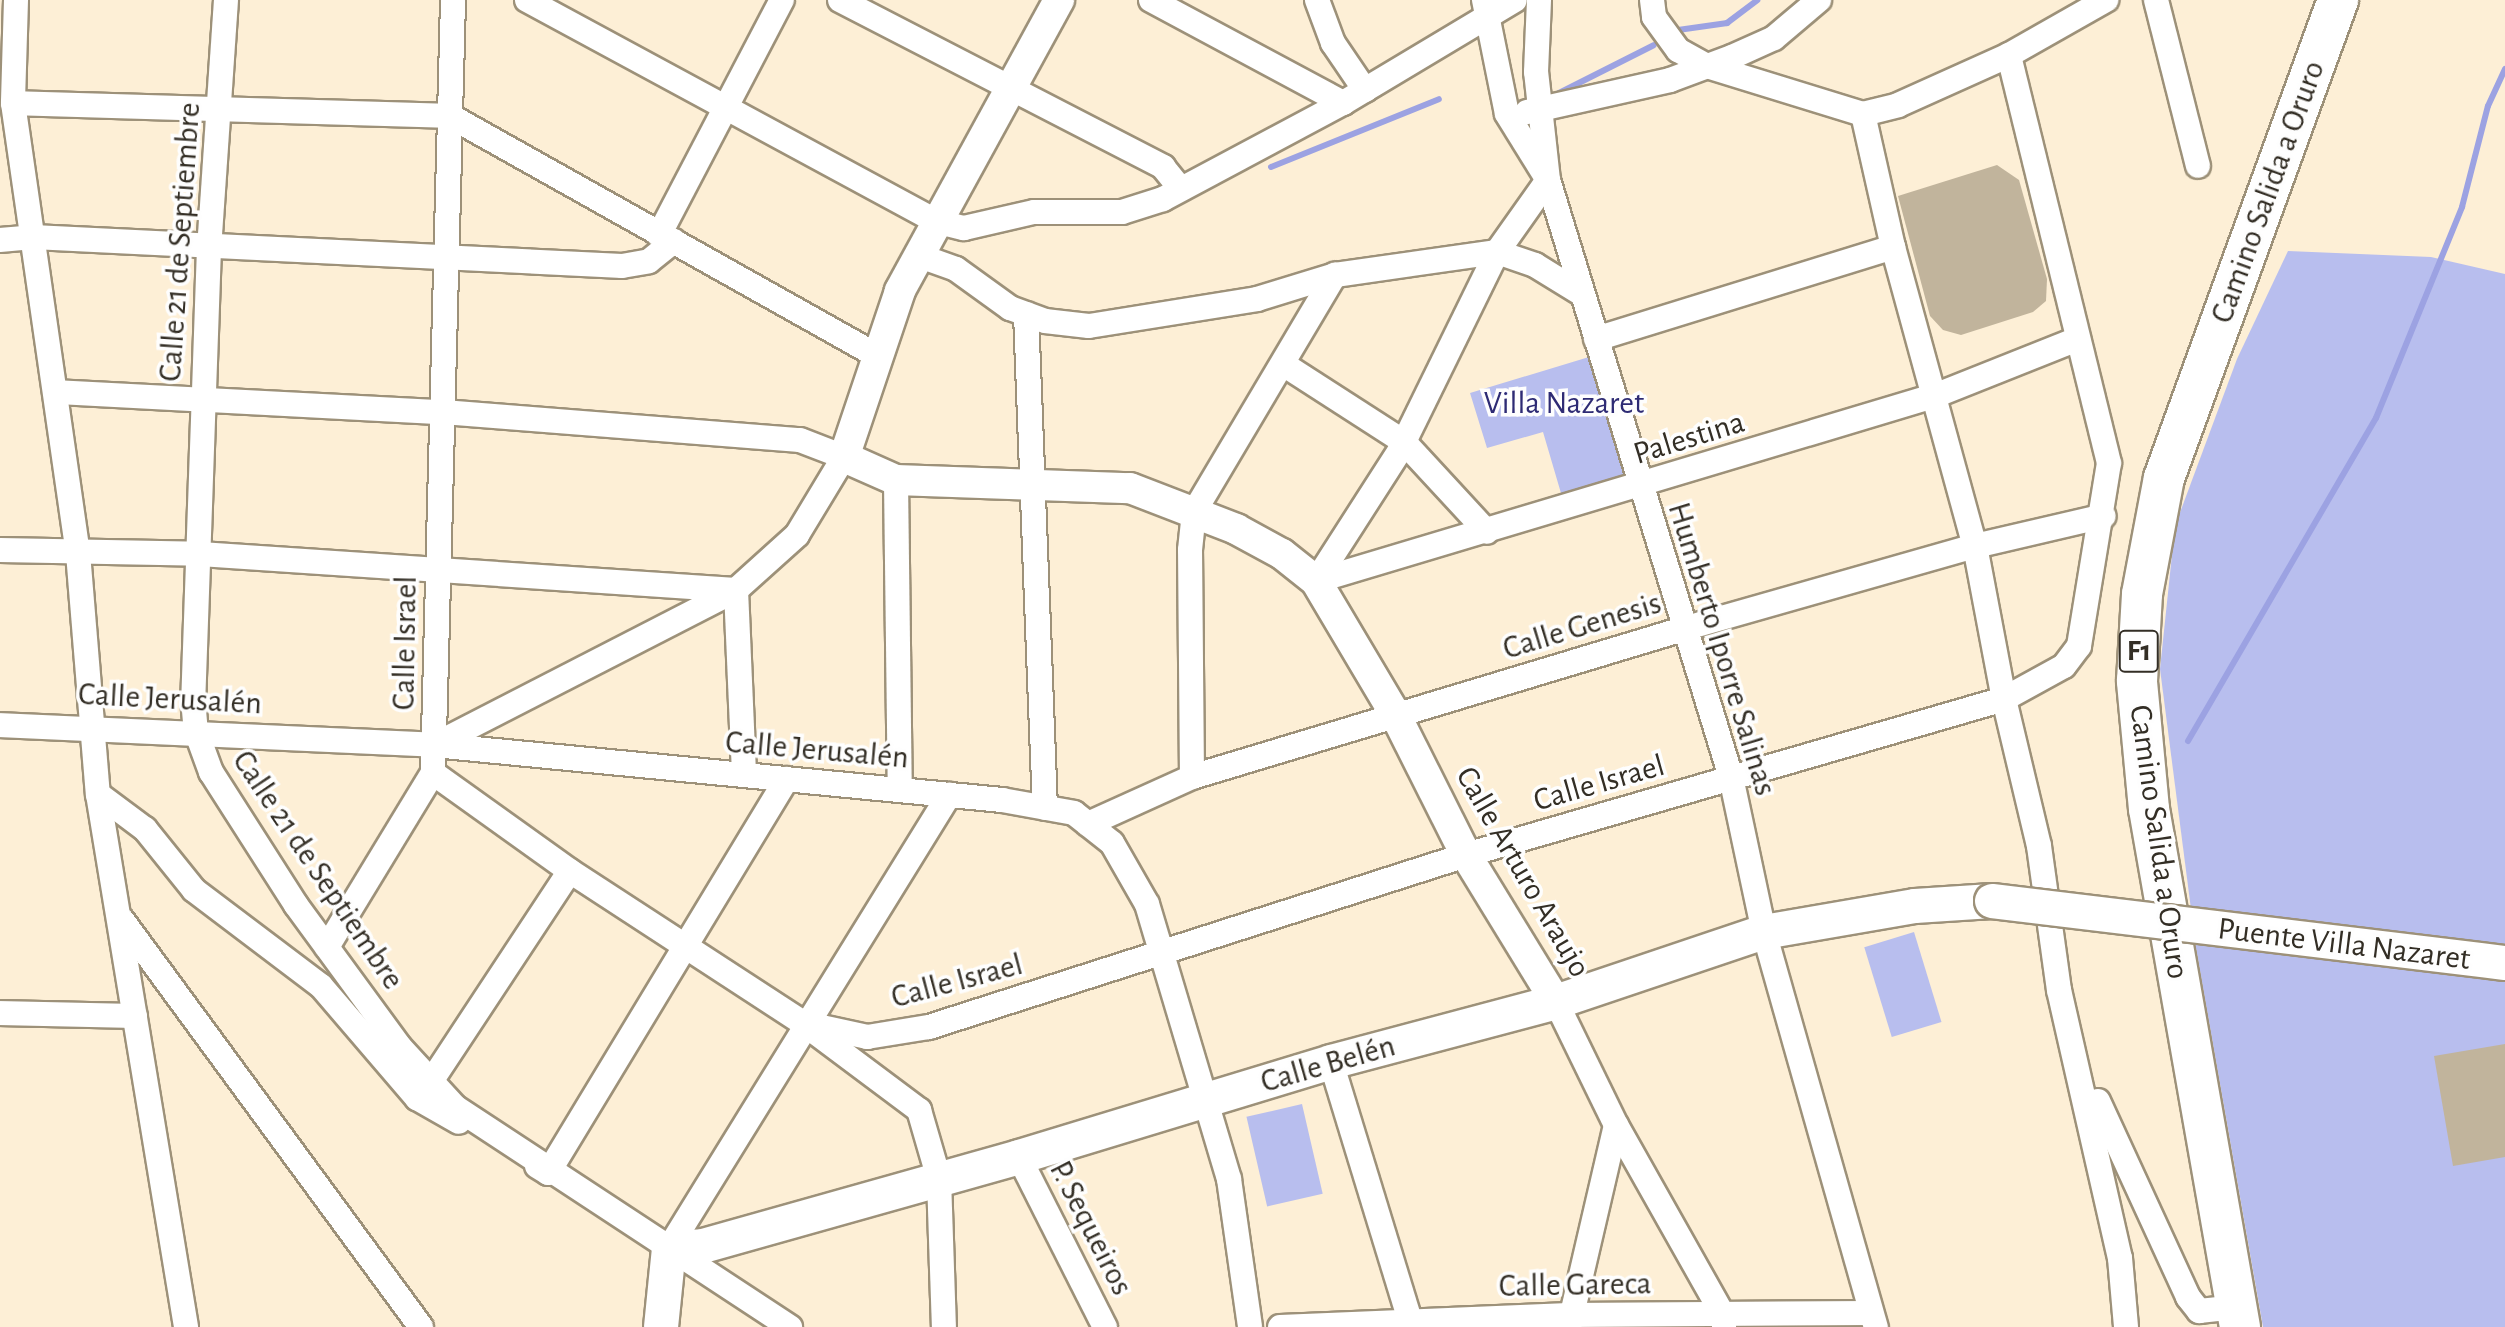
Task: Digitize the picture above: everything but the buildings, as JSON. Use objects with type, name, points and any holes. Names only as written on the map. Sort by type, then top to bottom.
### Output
[{"type":"highway","name":"Camino Salida a Oruro","points":[[2238,1317],[2149,809],[2137,681],[2142,594],[2164,478],[2338,0]]},
{"type":"main road","name":"Calle Belén","points":[[669,1248],[703,1246],[1019,1157],[1331,1062],[1556,1002],[1764,932],[1915,906],[1992,901]]},
{"type":"main road","name":"Puente Villa Nazaret","points":[[1992,901],[2505,963]]},
{"type":"main road","points":[[661,1327],[669,1248]]},
{"type":"street","points":[[16,0],[13,103],[78,553],[98,794],[186,1327]]},
{"type":"street","name":"Calle 21 de Septiembre","points":[[226,0],[209,248],[193,699],[196,731],[211,772],[327,947],[400,1047],[455,1107],[548,1173],[790,1327]]},
{"type":"street","name":"Calle Israel","points":[[453,0],[433,773],[570,871],[803,1023],[867,1037],[929,1027],[1466,855],[2004,699],[2064,666],[2079,646],[2104,516],[2109,463],[2075,340],[2009,55]]},
{"type":"street","points":[[527,0],[935,221],[964,228],[1034,212],[1122,212],[1181,189],[1365,90],[1485,7],[1515,0]]},
{"type":"street","points":[[0,240],[33,237],[622,266],[649,261],[667,238],[727,106],[782,0]]},
{"type":"street","points":[[840,0],[1163,167],[1181,189]]},
{"type":"street","points":[[434,745],[736,590],[797,535],[844,457],[877,356],[917,255],[1059,0]]},
{"type":"street","points":[[1151,0],[1343,103]]},
{"type":"street","points":[[1317,0],[1333,43],[1365,90]]},
{"type":"street","points":[[1316,581],[1404,442],[1497,252],[1548,180],[1534,31],[1539,0]]},
{"type":"street","points":[[1652,0],[1654,17],[1678,50],[1707,66],[1863,114],[1898,105],[2009,55],[2106,0]]},
{"type":"street","points":[[1507,114],[1541,110],[1670,80],[1774,38],[1819,0]]},
{"type":"street","points":[[2156,0],[2198,166]]},
{"type":"street","name":"Humberto Iporre Salinas","points":[[1485,7],[1507,114],[1548,180],[1639,488],[1731,777],[1764,932],[1874,1320]]},
{"type":"street","points":[[13,103],[450,116],[877,356]]},
{"type":"street","points":[[1863,114],[1893,247],[1937,395],[1975,546],[2004,699],[2039,846],[2059,990],[2078,1059],[2120,1258],[2126,1327]]},
{"type":"street","points":[[1596,339],[1893,247]]},
{"type":"street","points":[[917,255],[956,269],[1026,314],[1089,326],[1257,299],[1335,275],[1497,252],[1535,265],[1582,294]]},
{"type":"street","points":[[1192,777],[1190,550],[1194,512],[1335,275]]},
{"type":"street","points":[[1026,314],[1030,487],[1045,808]]},
{"type":"street","name":"Palestina","points":[[1316,581],[1639,488],[1937,395],[2075,340]]},
{"type":"street","points":[[1283,364],[1404,442],[1487,532]]},
{"type":"street","points":[[56,392],[443,412],[800,440],[896,480],[900,790]]},
{"type":"street","name":"Calle Arturo Araujo","points":[[896,480],[1030,487],[1130,488],[1194,512],[1282,554],[1316,581],[1396,716],[1466,855],[1556,1002],[1616,1125],[1724,1321]]},
{"type":"street","name":"Calle Genesis","points":[[1088,824],[1192,777],[1683,629],[1975,546],[2104,516]]},
{"type":"street","points":[[0,550],[200,554],[736,590]]},
{"type":"street","points":[[736,590],[744,775]]},
{"type":"street","name":"Calle Jerusalén","points":[[0,725],[92,726],[434,745],[949,795],[1074,813],[1112,843],[1140,892],[1162,952],[1229,1179],[1250,1327]]},
{"type":"street","points":[[327,947],[433,773]]},
{"type":"street","points":[[98,794],[145,829],[194,890],[321,986],[417,1098],[548,1173],[787,779]]},
{"type":"street","points":[[669,1248],[803,1023],[949,795]]},
{"type":"street","points":[[432,1080],[570,871]]},
{"type":"street","points":[[119,916],[421,1327]]},
{"type":"street","points":[[0,1013],[135,1016]]},
{"type":"street","points":[[803,1023],[919,1110],[939,1179],[944,1327]]},
{"type":"street","points":[[2078,1059],[2188,1297],[2199,1311],[2238,1317]]},
{"type":"street","points":[[1331,1062],[1412,1324]]},
{"type":"street","points":[[1569,1321],[1616,1125]]},
{"type":"street","name":"P. Sequeiros","points":[[1019,1157],[1105,1327]]},
{"type":"street","name":"Calle Gareca","points":[[1280,1327],[1569,1321],[1874,1320]]},
{"type":"green space","points":[[2288,251],[2431,257],[2505,274],[2505,1327],[2263,1327],[2196,948],[2160,669],[2175,526],[2237,359]]},
{"type":"green space","name":"Villa Nazaret","points":[[1589,357],[1626,481],[1563,500],[1543,432],[1487,448],[1470,393]]},
{"type":"green space","points":[[1914,932],[1941,1022],[1892,1037],[1864,947]]},
{"type":"green space","points":[[1302,1104],[1323,1194],[1267,1206],[1246,1117]]},
{"type":"waterway","points":[[1671,31],[1727,23],[1757,0]]},
{"type":"waterway","points":[[1559,93],[1654,45]]},
{"type":"waterway","points":[[2188,741],[2376,418],[2462,207],[2488,106],[2505,69]]},
{"type":"waterway","points":[[1271,167],[1439,99]]}]
